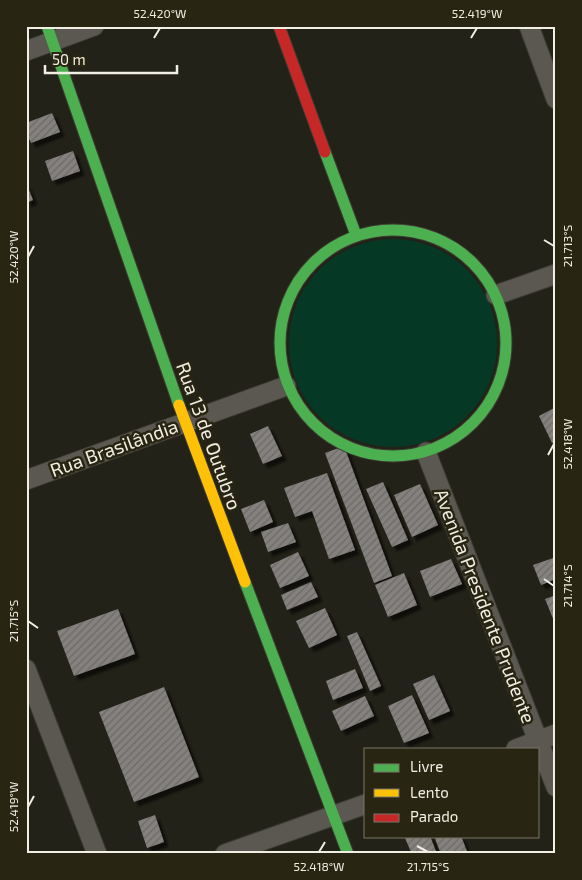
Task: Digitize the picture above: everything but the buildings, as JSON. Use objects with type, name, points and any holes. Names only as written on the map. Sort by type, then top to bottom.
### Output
[{"type":"street","points":[[26,51],[49,34],[94,26]]},
{"type":"street","points":[[279,26],[356,235]]},
{"type":"street","points":[[529,26],[556,99]]},
{"type":"street","name":"Rua 13 de Outubro","points":[[49,34],[185,423],[348,854]]},
{"type":"street","points":[[399,229],[444,241],[478,268],[496,296],[506,329],[503,374],[485,410],[455,439],[426,452],[403,456],[367,453],[330,438],[302,411],[286,386],[279,348],[281,319],[299,279],[327,250],[356,235],[399,229]]},
{"type":"street","points":[[496,296],[556,274]]},
{"type":"street","name":"Rua Brasilândia","points":[[26,480],[286,386]]},
{"type":"street","name":"Avenida Presidente Prudente","points":[[426,452],[540,748]]},
{"type":"street","points":[[26,669],[97,854]]},
{"type":"street","points":[[519,748],[556,734]]},
{"type":"street","name":"Avenida Presidente Prudente","points":[[540,748],[556,788]]},
{"type":"street","points":[[225,854],[364,805]]},
{"type":"green space","points":[[383,239],[403,239],[423,243],[442,251],[467,269],[480,285],[489,303],[497,333],[493,373],[489,383],[480,401],[467,417],[451,430],[423,443],[403,447],[383,447],[363,443],[344,435],[319,417],[306,401],[293,373],[289,353],[289,333],[293,313],[301,294],[319,269],[335,256],[363,243]]},
{"type":"traffic: fast","points":[[47,26],[179,405]]},
{"type":"traffic: fast","points":[[325,152],[356,235]]},
{"type":"traffic: fast","points":[[393,230],[415,232],[436,239],[456,249],[473,263],[487,280],[497,300],[504,321],[506,343],[504,365],[497,386],[487,406],[473,423],[456,437],[436,447],[415,454],[393,456],[371,454],[350,447],[330,437],[313,423],[299,406],[289,386],[282,365],[280,343],[282,321],[289,300],[299,280],[313,263],[330,249],[350,239],[371,232],[393,230]]},
{"type":"traffic: fast","points":[[245,582],[348,854]]},
{"type":"traffic: slow","points":[[179,405],[245,582]]},
{"type":"traffic: jam","points":[[279,26],[325,152]]}]
